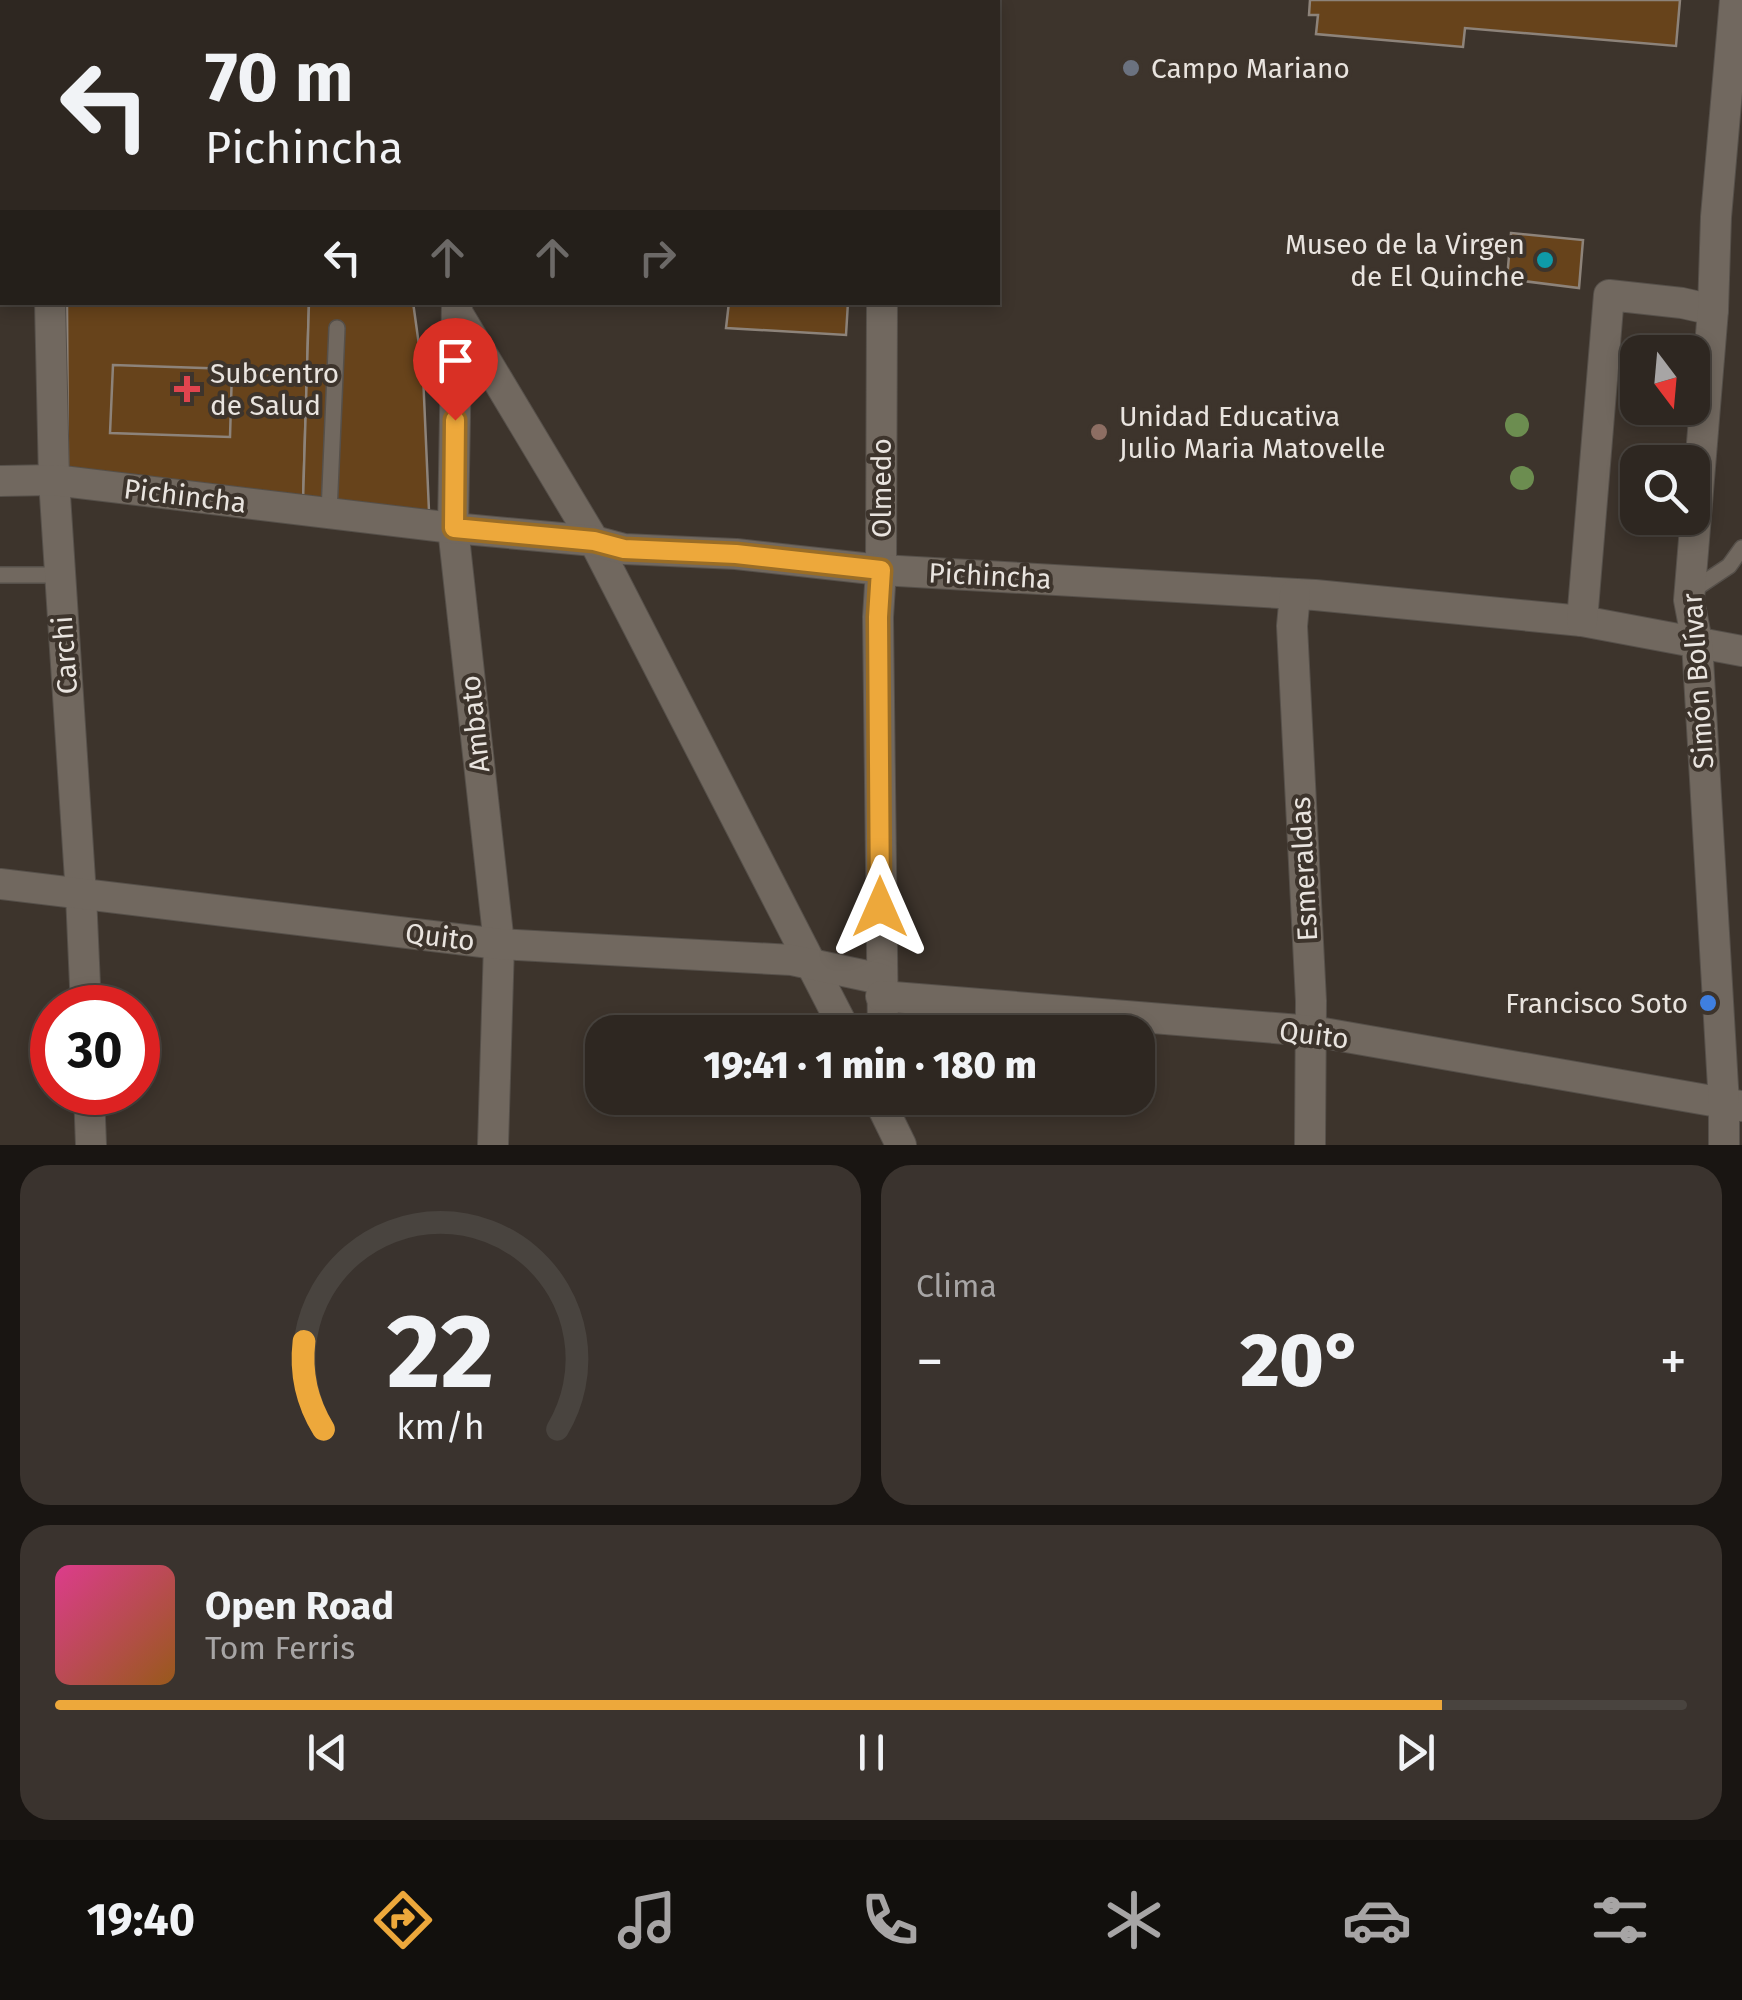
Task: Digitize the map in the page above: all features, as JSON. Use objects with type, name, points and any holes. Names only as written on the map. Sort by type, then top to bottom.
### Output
[{"type":"street","name":"Simón Bolívar","points":[[1724,1145],[1733,1105],[1697,642],[1689,600],[1713,310],[1729,218],[1735,0]]},
{"type":"street","points":[[1582,622],[1610,295],[1713,310]]},
{"type":"street","name":"Carchi","points":[[50,305],[54,480],[85,985]]},
{"type":"street","name":"Olmedo","points":[[882,305],[878,617],[882,1015]]},
{"type":"street","points":[[456,306],[594,541],[838,1015]]},
{"type":"street","name":"Ambato","points":[[456,306],[454,528],[499,944],[492,1145]]},
{"type":"street","name":"Pichincha","points":[[0,480],[54,480],[594,541],[624,549],[736,554],[881,570],[1295,594],[1582,622],[1742,651]]},
{"type":"street","name":"Esmeraldas","points":[[1295,594],[1292,626],[1312,1032],[1310,1145]]},
{"type":"street","name":"Quito","points":[[0,884],[499,944],[792,960],[881,988],[1312,1032],[1733,1105]]},
{"type":"street","points":[[90,1115],[91,1145]]},
{"type":"street","points":[[884,1115],[889,1145]]},
{"type":"street","points":[[888,1115],[902,1145]]},
{"type":"lane","points":[[329,513],[337,328]]},
{"type":"lane","points":[[1690,592],[1729,566],[1742,548]]},
{"type":"lane","points":[[0,575],[60,575]]},
{"type":"building","points":[[1310,0],[1680,0],[1676,46],[1465,28],[1463,47],[1316,34],[1318,15],[1309,15]]},
{"type":"building","name":"Museo de la Virgen de El Quinche","points":[[1511,233],[1583,240],[1579,288],[1507,279]]},
{"type":"building","name":"Subcentro de Salud","points":[[67,305],[309,305],[303,501],[68,475]]},
{"type":"building","points":[[309,305],[413,305],[423,374],[429,511],[303,501]]},
{"type":"building","points":[[729,305],[848,305],[846,335],[726,328]]},
{"type":"building","points":[[113,365],[232,369],[230,437],[110,433]]},
{"type":"place","name":"Campo Mariano","points":[[1131,68]]},
{"type":"place","name":"Museo de la Virgen de El Quinche","points":[[1545,260]]},
{"type":"place","name":"Subcentro de Salud","points":[[187,389]]},
{"type":"place","name":"Unidad Educativa Julio Maria Matovelle","points":[[1099,432]]},
{"type":"place","name":"Francisco Soto","points":[[1708,1003]]},
{"type":"route","points":[[455,420],[454,528],[594,541],[624,549],[736,554],[881,570],[880,907]]}]
